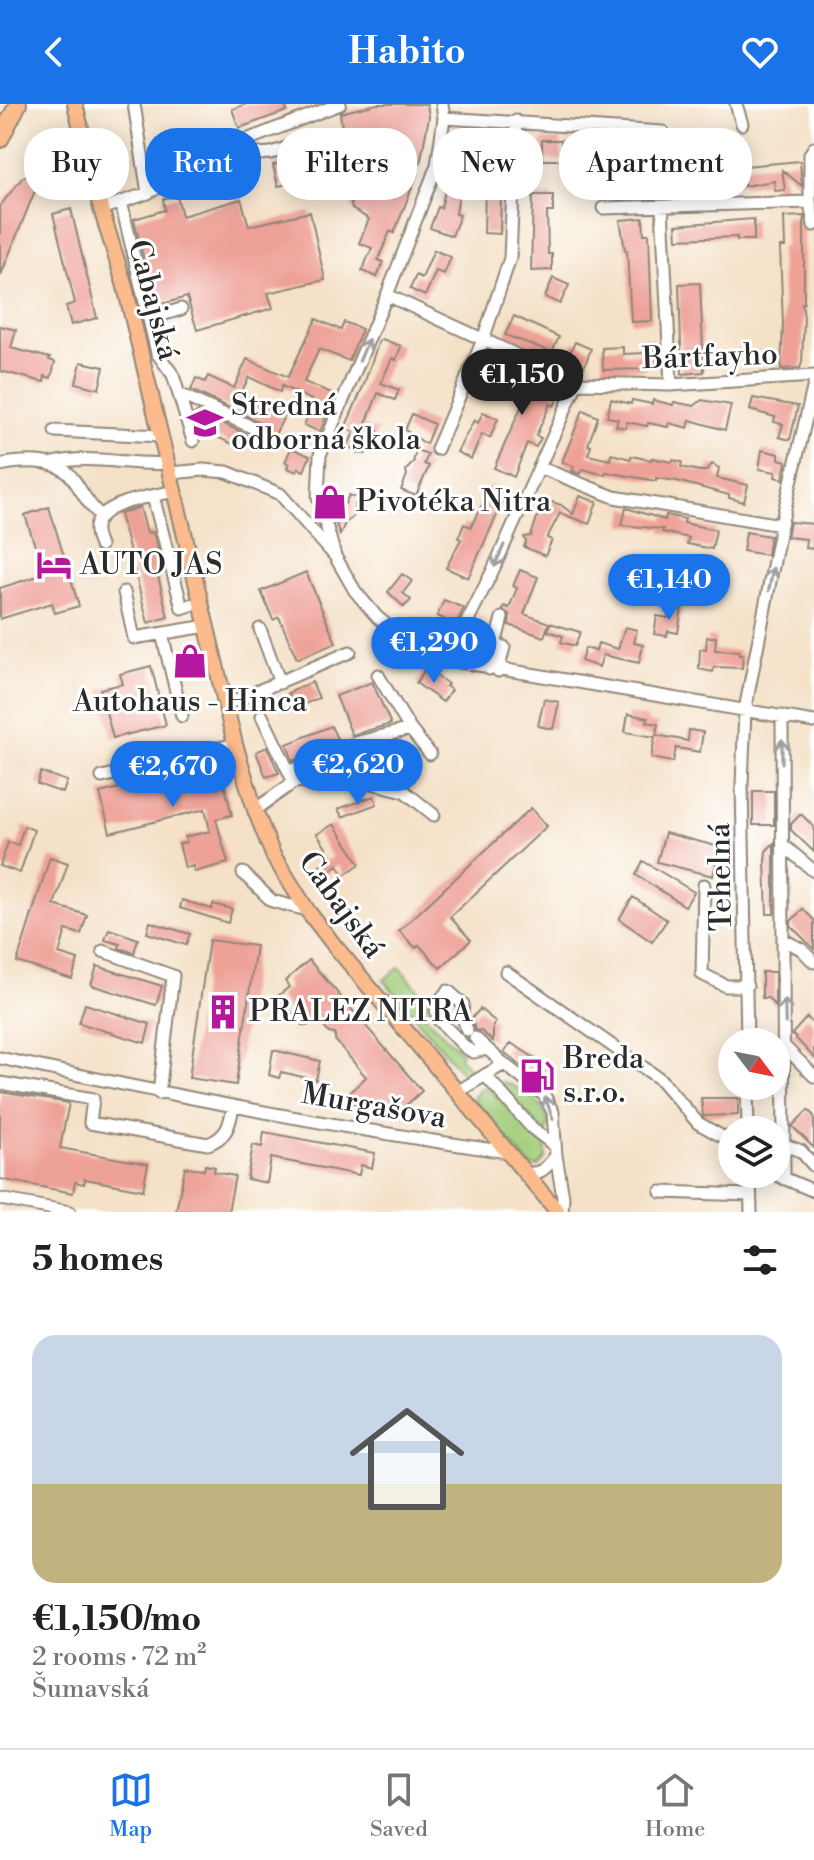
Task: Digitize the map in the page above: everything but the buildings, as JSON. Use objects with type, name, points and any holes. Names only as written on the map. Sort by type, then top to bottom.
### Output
[{"type":"highway","points":[[0,139],[18,104]]},
{"type":"main road","name":"Cabajská","points":[[75,104],[101,209],[124,283],[235,744],[255,810],[273,855],[307,910],[560,1212]]},
{"type":"street","points":[[134,104],[145,174]]},
{"type":"street","points":[[261,134],[322,107],[340,104]]},
{"type":"street","points":[[335,556],[318,497],[320,455],[437,165],[444,118],[442,104]]},
{"type":"street","points":[[736,104],[742,124]]},
{"type":"street","points":[[444,118],[610,128]]},
{"type":"street","points":[[437,449],[483,340],[510,258],[516,121]]},
{"type":"street","points":[[814,148],[810,154],[810,202],[814,225]]},
{"type":"street","points":[[101,209],[145,194]]},
{"type":"street","points":[[121,202],[157,353],[173,375],[193,441]]},
{"type":"street","points":[[603,208],[810,202]]},
{"type":"street","points":[[662,207],[671,385]]},
{"type":"street","name":"Bártfayho","points":[[387,295],[577,383],[671,385],[814,376]]},
{"type":"street","points":[[149,319],[181,309]]},
{"type":"street","points":[[448,660],[493,570],[577,383]]},
{"type":"street","name":"Tehelná","points":[[747,1028],[742,785],[745,710],[781,525],[814,384]]},
{"type":"street","points":[[179,394],[254,428]]},
{"type":"street","points":[[55,431],[161,436]]},
{"type":"street","points":[[0,465],[53,463],[76,458],[227,472],[280,494],[335,556],[355,591],[377,617],[400,636],[448,660],[814,722]]},
{"type":"street","points":[[53,463],[68,473],[87,503],[100,515]]},
{"type":"street","points":[[539,467],[614,497],[781,525]]},
{"type":"street","points":[[100,546],[95,528],[100,515],[111,507],[175,491]]},
{"type":"street","points":[[153,496],[182,608],[200,602]]},
{"type":"street","points":[[124,592],[134,638],[207,626]]},
{"type":"street","points":[[493,670],[502,618]]},
{"type":"street","points":[[260,629],[280,683]]},
{"type":"street","points":[[162,634],[182,716]]},
{"type":"street","points":[[493,670],[504,647]]},
{"type":"street","points":[[225,705],[350,652]]},
{"type":"street","points":[[378,675],[410,729],[430,754]]},
{"type":"street","points":[[262,716],[291,777]]},
{"type":"street","name":"Tehelná","points":[[782,716],[785,1028]]},
{"type":"street","points":[[255,810],[291,777],[355,743],[410,729]]},
{"type":"street","points":[[102,777],[235,744]]},
{"type":"street","points":[[291,777],[352,778],[404,791],[434,815]]},
{"type":"street","points":[[783,845],[814,871]]},
{"type":"street","points":[[243,873],[272,901],[307,910]]},
{"type":"street","points":[[704,885],[702,974],[726,986],[747,986]]},
{"type":"street","name":"Tehelná","points":[[784,940],[801,949],[814,962]]},
{"type":"street","points":[[103,951],[173,976],[159,1093]]},
{"type":"street","points":[[506,972],[660,1079],[698,1123],[718,1134]]},
{"type":"street","points":[[487,1049],[473,1052],[466,1048],[435,1013],[441,998],[448,991],[463,1004],[462,1014],[471,1034],[544,1095],[553,1112],[563,1193],[560,1212]]},
{"type":"street","points":[[445,1027],[462,1014]]},
{"type":"street","points":[[790,1052],[814,1076]]},
{"type":"street","name":"Murgašova","points":[[0,1058],[159,1093],[426,1141],[508,1152]]},
{"type":"street","points":[[457,1092],[504,1064]]},
{"type":"street","points":[[485,1075],[556,1151]]},
{"type":"street","points":[[0,1083],[93,1099],[90,1123],[208,1144],[219,1140],[229,1127],[233,1106]]},
{"type":"street","points":[[790,1147],[801,1151],[814,1166]]},
{"type":"street","points":[[525,1173],[535,1174],[546,1168],[556,1151]]},
{"type":"street","points":[[790,1181],[814,1191]]},
{"type":"street","points":[[750,1188],[751,1212]]},
{"type":"street","points":[[661,1192],[750,1195]]},
{"type":"street","points":[[0,1199],[70,1212]]},
{"type":"green space","points":[[399,967],[428,1001],[426,1017],[461,1052],[459,1058],[474,1072],[463,1074],[384,980]]},
{"type":"green space","points":[[503,1082],[528,1094],[542,1108],[548,1123],[546,1132],[500,1084]]},
{"type":"green space","points":[[487,1087],[544,1143],[546,1156],[538,1167],[530,1166],[473,1099],[480,1089]]},
{"type":"place","name":"Stredná odborná škola","points":[[205,423]]},
{"type":"place","name":"Pivotéka Nitra","points":[[330,502]]},
{"type":"place","name":"AUTO JAS","points":[[54,565]]},
{"type":"place","name":"Autohaus - Hinca","points":[[190,661]]},
{"type":"place","name":"PRALEZ NITRA","points":[[223,1012]]},
{"type":"place","name":"Breda s.r.o.","points":[[537,1076]]}]
